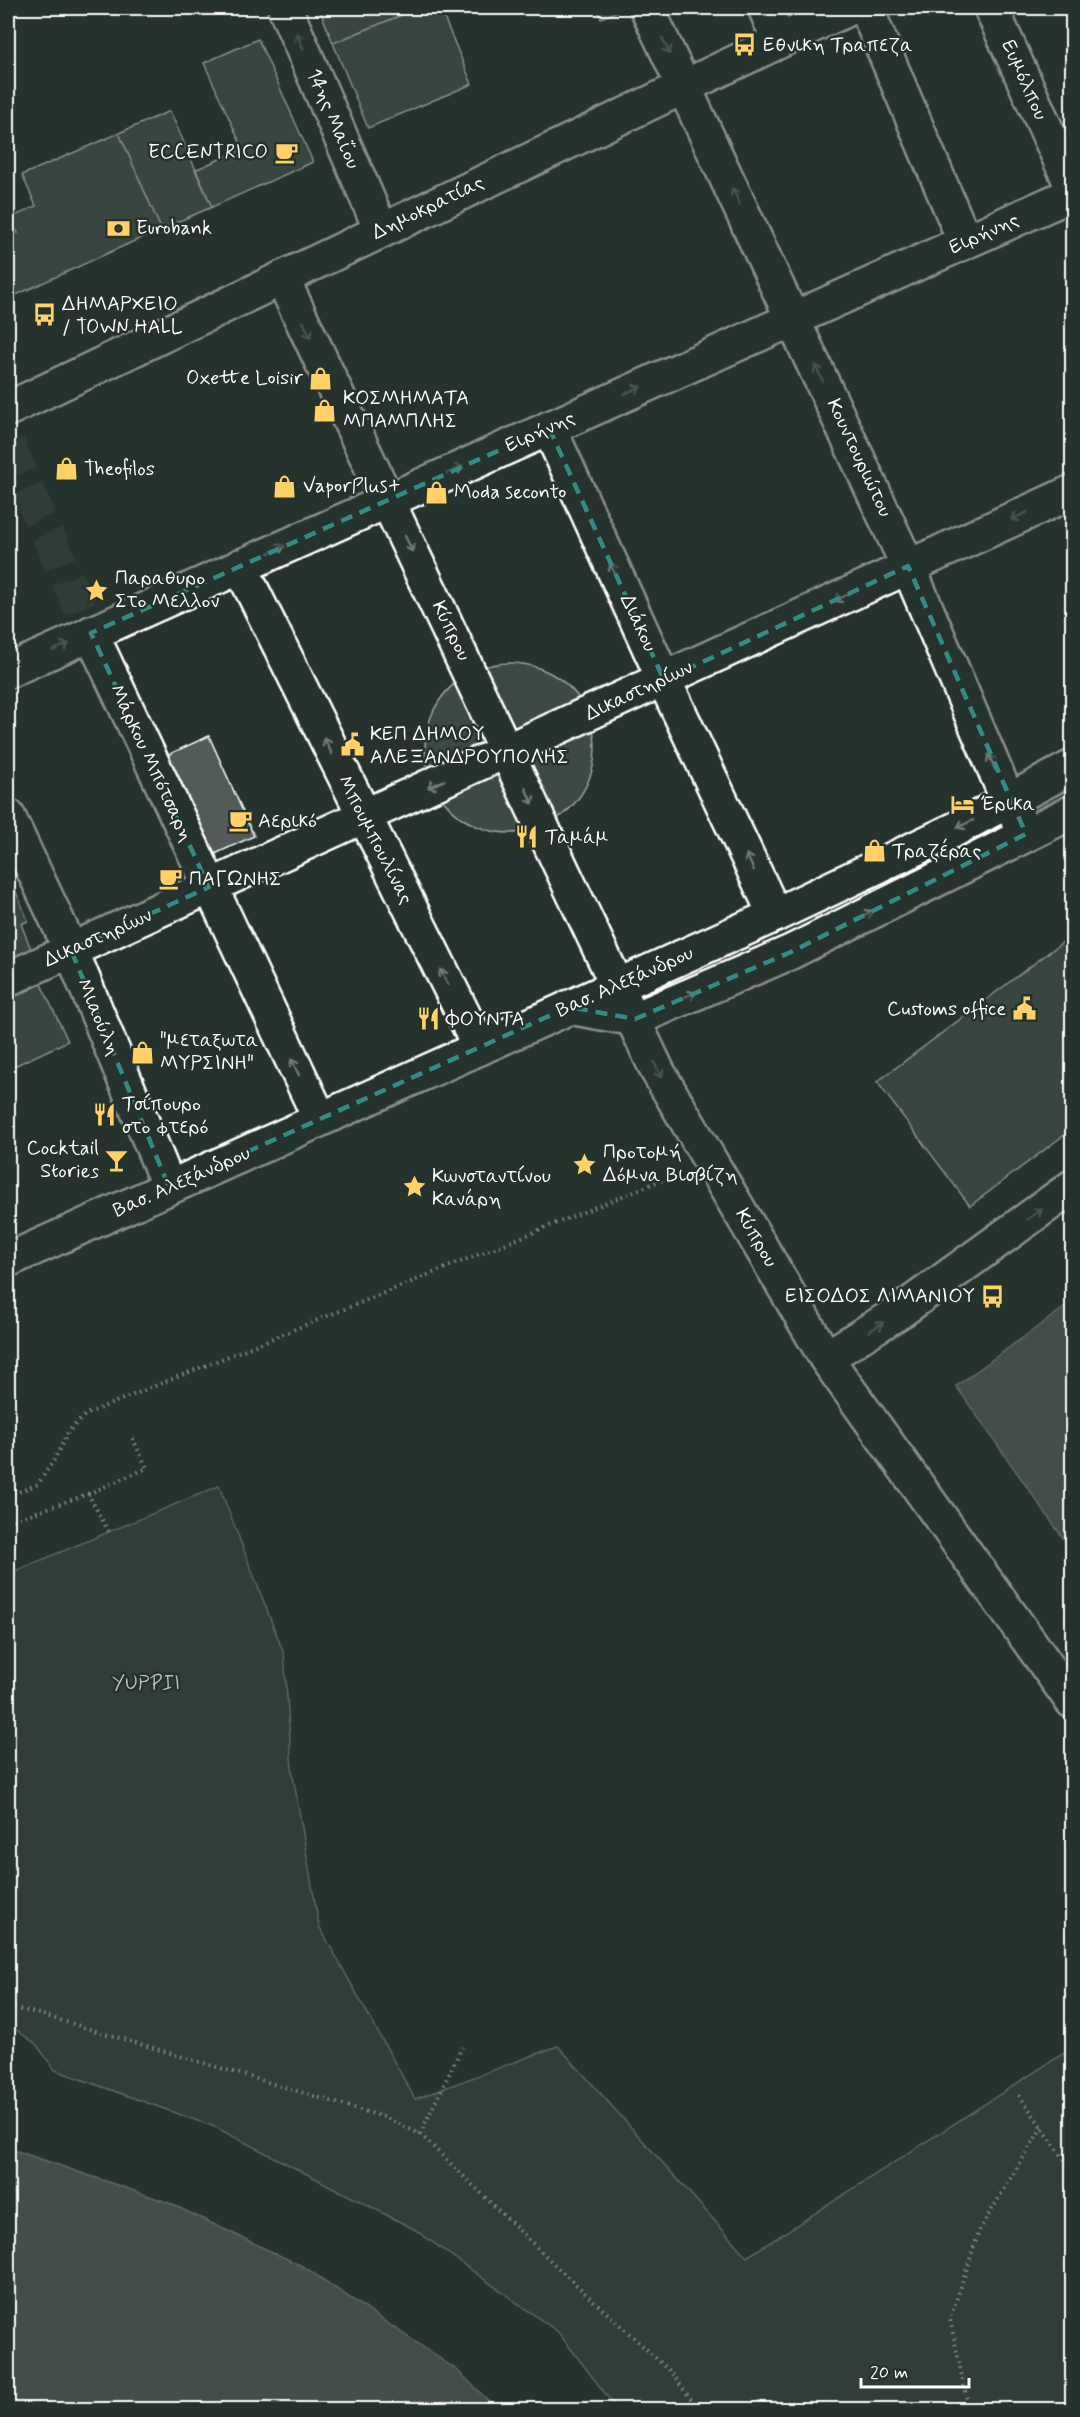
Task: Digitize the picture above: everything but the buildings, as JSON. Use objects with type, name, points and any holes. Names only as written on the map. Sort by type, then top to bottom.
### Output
[{"type":"street","name":"14ης Μαΐου","points":[[285,8],[381,230]]},
{"type":"street","name":"Κουντουριώτου","points":[[647,8],[794,318],[908,566],[1009,802],[1026,834]]},
{"type":"street","points":[[765,8],[779,40]]},
{"type":"street","name":"Δημοκρατίας","points":[[8,410],[849,8]]},
{"type":"street","points":[[866,8],[965,242]]},
{"type":"street","name":"Ευμόλπου","points":[[991,8],[1072,186]]},
{"type":"street","name":"Ειρήνης","points":[[8,670],[1072,194]]},
{"type":"street","name":"Κύπρου","points":[[282,278],[508,751],[658,1072],[826,1358],[1072,1701]]},
{"type":"street","name":"Διάκου","points":[[549,428],[775,915]]},
{"type":"street","name":"Δικαστηρίων","points":[[8,979],[1072,492]]},
{"type":"street","name":"Μπουμπουλίνας","points":[[240,566],[480,1048]]},
{"type":"street","name":"Μάρκου Μπότσαρη","points":[[91,633],[320,1119]]},
{"type":"street","name":"Βασ. Αλεξάνδρου","points":[[8,1260],[775,915],[1009,802],[1072,767]]},
{"type":"street","name":"Βασ. Αλεξάνδρου","points":[[634,1019],[791,952],[1072,812]]},
{"type":"street","name":"Μιαούλη","points":[[8,816],[70,950],[169,1187]]},
{"type":"street","points":[[569,1007],[634,1019]]},
{"type":"street","points":[[826,1358],[903,1310],[1072,1187]]},
{"type":"path","points":[[8,1496],[38,1484],[54,1460],[68,1432],[86,1414],[711,1160]]},
{"type":"path","points":[[8,1522],[88,1494],[147,1468],[132,1437]]},
{"type":"path","points":[[88,1494],[109,1532]]},
{"type":"path","points":[[8,2007],[36,2013],[384,2117],[420,2134],[558,2268],[671,2372],[699,2409]]},
{"type":"path","points":[[420,2134],[462,2048]]},
{"type":"path","points":[[1019,2096],[1072,2170]]},
{"type":"path","points":[[969,2409],[950,2319],[980,2229],[1042,2127]]},
{"type":"highlighted area","points":[[549,428],[664,680],[908,566],[1026,834],[791,952],[635,1019],[569,1007],[169,1187],[71,950],[209,887],[91,633]]},
{"type":"green space","points":[[510,663],[542,670],[570,688],[588,716],[595,748],[588,780],[570,808],[542,826],[510,833],[478,826],[450,808],[432,780],[425,748],[432,716],[450,688],[478,670]]},
{"type":"green space","name":"YUPPII","points":[[219,1486],[284,1654],[292,1770],[319,1926],[415,2099],[558,2046],[747,2257],[1072,2048],[1072,2409],[617,2409],[558,2332],[414,2229],[215,2127],[55,2070],[36,2044],[8,2024],[8,1574]]},
{"type":"shaded area","points":[[1072,1302],[1072,1551],[956,1386]]},
{"type":"shaded area","points":[[8,2148],[167,2202],[304,2267],[457,2370],[497,2409],[8,2409]]},
{"type":"tunnel","points":[[8,444],[91,633]]},
{"type":"place","name":"Εθνικη Τραπεζα","points":[[745,45]]},
{"type":"place","name":"ECCENTRICO","points":[[286,152]]},
{"type":"place","name":"Eurobank","points":[[118,228]]},
{"type":"place","name":"ΔΗΜΑΡΧΕΙΟ / TOWN HALL","points":[[44,315]]},
{"type":"place","name":"Oxette Loisir","points":[[321,378]]},
{"type":"place","name":"ΚΟΣΜΗΜΑΤΑ ΜΠΑΜΠΛΗΣ","points":[[325,410]]},
{"type":"place","name":"Theofilos","points":[[66,469]]},
{"type":"place","name":"VaporPlus+","points":[[285,486]]},
{"type":"place","name":"Moda seconto","points":[[436,492]]},
{"type":"place","name":"Παραθυρο Στο Μελλον","points":[[97,590]]},
{"type":"place","name":"ΚΕΠ ΔΗΜΟΥ ΑΛΕΞΑΝΔΡΟΥΠΟΛΗΣ","points":[[352,745]]},
{"type":"place","name":"Έρικα","points":[[963,804]]},
{"type":"place","name":"Αερικό","points":[[240,821]]},
{"type":"place","name":"Ταμάμ","points":[[527,837]]},
{"type":"place","name":"Τραζέρας","points":[[874,851]]},
{"type":"place","name":"ΠΑΓΩΝΗΣ","points":[[171,879]]},
{"type":"place","name":"Customs office","points":[[1024,1009]]},
{"type":"place","name":"ΦΟΥΝΤΑ","points":[[428,1019]]},
{"type":"place","name":"\"μεταξωτα ΜΥΡΣΙΝΗ\"","points":[[142,1052]]},
{"type":"place","name":"Τσίπουρο στο φτερό","points":[[104,1115]]},
{"type":"place","name":"Cocktail Stories","points":[[117,1160]]},
{"type":"place","name":"Προτομή Δόμνα Βισβίζη","points":[[585,1164]]},
{"type":"place","name":"Κωνσταντίνου Κανάρη","points":[[414,1187]]},
{"type":"place","name":"ΕΙΣΟΔΟΣ ΛΙΜΑΝΙΟΥ","points":[[993,1296]]}]
